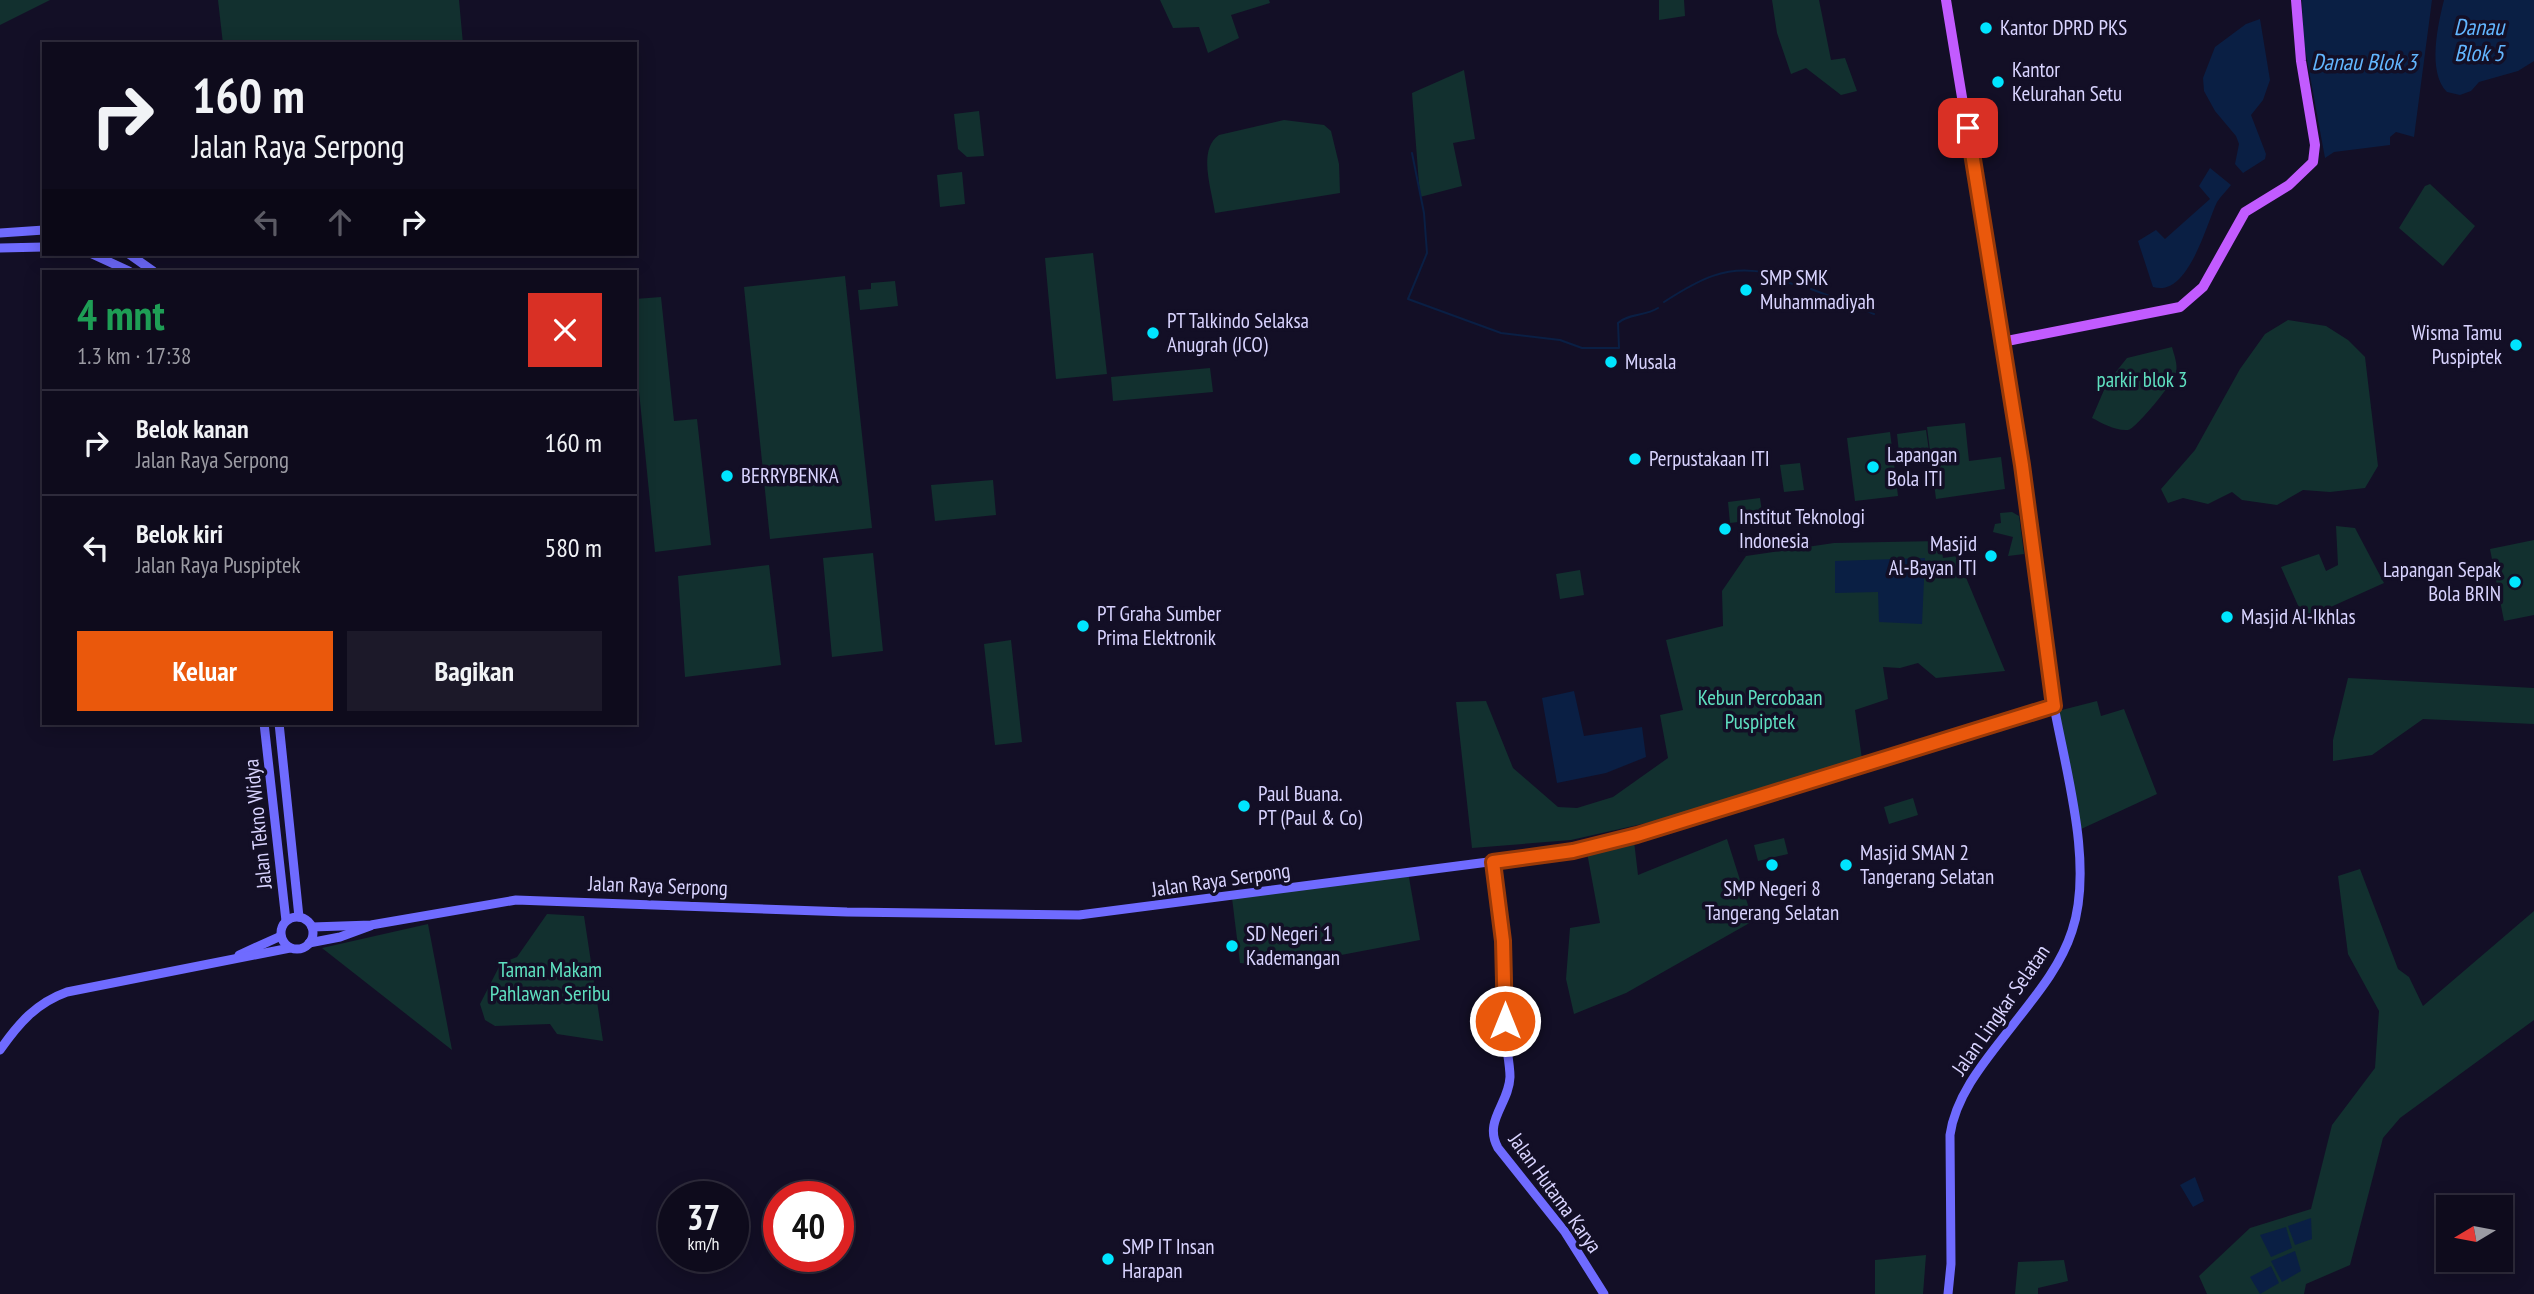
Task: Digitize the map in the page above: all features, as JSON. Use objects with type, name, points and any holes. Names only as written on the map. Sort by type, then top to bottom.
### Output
[{"type":"main road","points":[[1946,0],[2002,342],[2054,706]]},
{"type":"main road","points":[[2002,342],[2180,307],[2203,287],[2245,212],[2289,185],[2313,162],[2315,145],[2301,61],[2296,0]]},
{"type":"main road","points":[[0,233],[42,230]]},
{"type":"main road","points":[[0,248],[42,247]]},
{"type":"main road","points":[[96,256],[127,270]]},
{"type":"main road","points":[[132,256],[152,270]]},
{"type":"main road","name":"Jalan Raya Serpong","points":[[312,927],[371,925],[516,900],[847,912],[1079,915],[1573,851],[1629,837],[2054,706]]},
{"type":"main road","name":"Jalan Lingkar Selatan","points":[[1948,1294],[1951,1264],[1950,1135],[1953,1118],[1968,1088],[2056,966],[2071,934],[2080,902],[2080,859],[2054,706]]},
{"type":"main road","name":"Jalan Tekno Widya","points":[[264,725],[286,921]]},
{"type":"main road","name":"Jalan Tekno Widya","points":[[279,725],[299,917]]},
{"type":"main road","name":"Jalan Hutama Karya","points":[[1493,862],[1503,941],[1505,1042],[1510,1076],[1506,1094],[1493,1122],[1493,1138],[1498,1148],[1565,1232],[1604,1294]]},
{"type":"main road","points":[[0,1050],[20,1023],[53,997],[234,958],[290,947],[301,948],[309,943],[312,927],[299,917],[286,921],[281,936],[234,958]]},
{"type":"main road","name":"Jalan Raya Serpong","points":[[309,943],[340,937],[371,925]]},
{"type":"main road","points":[[281,936],[290,947]]},
{"type":"green space","points":[[0,0],[50,0],[0,25]]},
{"type":"green space","points":[[218,0],[459,0],[463,42],[223,42]]},
{"type":"green space","points":[[1160,0],[1269,0],[1270,3],[1231,15],[1239,38],[1208,53],[1199,27],[1173,28]]},
{"type":"green space","points":[[1659,0],[1684,0],[1685,16],[1659,20]]},
{"type":"green space","points":[[1772,0],[1819,0],[1831,60],[1845,58],[1857,91],[1841,95],[1806,68],[1791,74],[1777,33]]},
{"type":"green space","points":[[1464,70],[1475,139],[1453,143],[1462,186],[1420,197],[1412,93]]},
{"type":"green space","points":[[979,111],[984,156],[967,157],[958,149],[954,114]]},
{"type":"green space","points":[[1284,120],[1324,125],[1331,131],[1339,164],[1340,193],[1215,213],[1207,160],[1212,142],[1219,135]]},
{"type":"green space","points":[[962,172],[965,204],[940,207],[937,175]]},
{"type":"green space","points":[[2430,184],[2475,226],[2443,266],[2399,228],[2425,186]]},
{"type":"green space","points":[[1093,253],[1107,374],[1056,379],[1045,258]]},
{"type":"green space","points":[[845,276],[872,528],[770,539],[744,287]]},
{"type":"green space","points":[[895,281],[898,306],[860,310],[858,290],[871,289],[871,283]]},
{"type":"green space","points":[[661,297],[674,421],[697,419],[711,545],[655,552],[637,371],[637,299]]},
{"type":"green space","points":[[2288,320],[2326,326],[2348,340],[2365,357],[2378,466],[2365,488],[2330,492],[2303,490],[2277,505],[2242,500],[2232,492],[2208,504],[2183,498],[2168,503],[2161,489],[2195,450],[2240,369],[2265,334]]},
{"type":"green space","name":"parkir blok 3","points":[[2172,347],[2176,360],[2174,378],[2132,428],[2118,429],[2092,418],[2107,383],[2127,358]]},
{"type":"green space","points":[[1210,368],[1213,392],[1113,401],[1111,377]]},
{"type":"green space","points":[[1965,423],[1969,461],[2001,457],[2005,489],[1936,499],[1927,427]]},
{"type":"green space","points":[[1926,430],[1930,458],[1900,462],[1897,434]]},
{"type":"green space","name":"Lapangan Bola ITI","points":[[1890,432],[1898,496],[1855,501],[1847,438]]},
{"type":"green space","points":[[1800,463],[1804,490],[1784,492],[1780,465]]},
{"type":"green space","points":[[993,480],[996,515],[935,521],[931,485]]},
{"type":"green space","points":[[1760,498],[1763,519],[1730,523],[1728,502]]},
{"type":"green space","points":[[2012,512],[2019,516],[2024,554],[2008,556],[2013,537],[1993,532],[1995,524],[2001,523],[2000,513]]},
{"type":"green space","points":[[2336,526],[2355,528],[2384,583],[2304,619],[2281,567],[2319,554],[2326,571],[2338,565]]},
{"type":"green space","name":"Lapangan Sepak Bola BRIN","points":[[2534,540],[2534,615],[2504,621],[2490,549]]},
{"type":"green space","name":"Kebun Percobaan Puspiptek","points":[[1940,541],[1943,558],[1957,556],[2005,671],[1936,678],[1918,663],[1900,668],[1883,667],[1888,699],[1855,710],[1862,759],[1673,817],[1571,840],[1472,848],[1456,702],[1486,701],[1513,768],[1558,807],[1577,808],[1613,797],[1668,758],[1660,715],[1683,710],[1666,640],[1723,626],[1722,591],[1746,556],[1834,543]]},
{"type":"green space","points":[[873,553],[883,651],[832,657],[823,558]]},
{"type":"green space","points":[[769,565],[781,665],[685,677],[678,576]]},
{"type":"green space","points":[[1580,570],[1584,595],[1560,599],[1556,574]]},
{"type":"green space","points":[[1011,640],[1022,742],[995,745],[984,644]]},
{"type":"green space","points":[[2348,678],[2534,688],[2534,724],[2423,719],[2372,755],[2333,761],[2333,740]]},
{"type":"green space","points":[[2097,701],[2101,716],[2124,709],[2157,794],[2079,830],[2054,712]]},
{"type":"green space","points":[[1913,798],[1918,815],[1889,824],[1884,807]]},
{"type":"green space","points":[[1784,838],[1788,854],[1758,861],[1754,845]]},
{"type":"green space","points":[[1727,839],[1753,921],[1626,993],[1574,1014],[1566,979],[1570,928],[1600,923],[1586,847],[1634,841],[1638,875]]},
{"type":"green space","points":[[2360,869],[2398,969],[2409,977],[2423,1006],[2534,911],[2534,1020],[2400,1118],[2383,1138],[2350,1265],[2306,1284],[2304,1294],[2207,1294],[2199,1276],[2250,1228],[2311,1209],[2332,1125],[2375,1068],[2379,1011],[2348,954],[2338,876]]},
{"type":"green space","points":[[1408,872],[1420,940],[1278,967],[1240,963],[1232,898]]},
{"type":"green space","name":"Taman Makam Pahlawan Seribu","points":[[547,914],[584,916],[603,1041],[557,1034],[550,1024],[495,1026],[485,1020],[480,1004],[501,963],[517,957]]},
{"type":"green space","points":[[428,924],[452,1050],[322,948]]},
{"type":"green space","points":[[1926,1255],[1923,1294],[1875,1294],[1875,1260]]},
{"type":"green space","points":[[2064,1260],[2068,1281],[2038,1288],[2038,1294],[2015,1294],[2018,1262]]},
{"type":"water","name":"Danau Blok 3","points":[[2302,0],[2432,0],[2414,137],[2396,132],[2390,137],[2390,145],[2334,152],[2325,158],[2303,38]]},
{"type":"water","name":"Danau Blok 5","points":[[2444,0],[2534,0],[2534,61],[2518,71],[2479,82],[2471,91],[2460,95],[2447,92],[2437,73],[2436,60],[2437,34]]},
{"type":"water","points":[[2260,19],[2270,80],[2263,100],[2251,115],[2266,154],[2265,159],[2243,173],[2235,164],[2239,144],[2236,136],[2215,111],[2204,91],[2203,78],[2215,47],[2246,24]]},
{"type":"water","points":[[2210,168],[2231,185],[2217,202],[2186,271],[2176,282],[2165,287],[2153,287],[2138,241],[2156,230],[2165,239],[2210,199],[2199,186]]},
{"type":"water","points":[[1925,558],[1922,624],[1879,622],[1878,592],[1835,593],[1835,561]]},
{"type":"water","points":[[1574,691],[1584,736],[1642,727],[1646,757],[1606,773],[1557,783],[1542,698]]},
{"type":"water","points":[[2195,1177],[2204,1201],[2193,1207],[2180,1185]]},
{"type":"water","points":[[2311,1218],[2312,1239],[2295,1245],[2288,1226]]},
{"type":"water","points":[[2286,1227],[2292,1248],[2271,1257],[2260,1235]]},
{"type":"water","points":[[2295,1251],[2301,1271],[2282,1282],[2271,1261]]},
{"type":"water","points":[[2271,1266],[2279,1283],[2260,1294],[2250,1277]]},
{"type":"waterway","points":[[1412,153],[1424,213],[1427,253],[1408,299],[1501,333],[1560,340],[1582,348],[1619,348],[1618,323],[1658,308]]},
{"type":"waterway","points":[[1664,302],[1701,281],[1725,272],[1767,273]]},
{"type":"waterway","points":[[1775,278],[1801,287]]},
{"type":"waterway","points":[[1811,289],[1840,300]]},
{"type":"waterway","points":[[1845,301],[1874,314]]},
{"type":"place","name":"Kantor DPRD PKS","points":[[1986,28]]},
{"type":"place","name":"Kantor Kelurahan Setu","points":[[1998,82]]},
{"type":"place","name":"SMP SMK Muhammadiyah","points":[[1746,290]]},
{"type":"place","name":"PT Talkindo Selaksa Anugrah (JCO)","points":[[1153,333]]},
{"type":"place","name":"Wisma Tamu Puspiptek","points":[[2516,345]]},
{"type":"place","name":"Musala","points":[[1611,362]]},
{"type":"place","name":"Perpustakaan ITI","points":[[1635,459]]},
{"type":"place","name":"Lapangan Bola ITI","points":[[1873,467]]},
{"type":"place","name":"BERRYBENKA","points":[[727,476]]},
{"type":"place","name":"Institut Teknologi Indonesia","points":[[1725,529]]},
{"type":"place","name":"Masjid Al-Bayan ITI","points":[[1991,556]]},
{"type":"place","name":"Lapangan Sepak Bola BRIN","points":[[2515,582]]},
{"type":"place","name":"Masjid Al-Ikhlas","points":[[2227,617]]},
{"type":"place","name":"PT Graha Sumber Prima Elektronik","points":[[1083,626]]},
{"type":"place","name":"Paul Buana. PT (Paul & Co)","points":[[1244,806]]},
{"type":"place","name":"SMP Negeri 8 Tangerang Selatan","points":[[1772,865]]},
{"type":"place","name":"Masjid SMAN 2 Tangerang Selatan","points":[[1846,865]]},
{"type":"place","name":"SD Negeri 1 Kademangan","points":[[1232,946]]},
{"type":"place","name":"SMP IT Insan Harapan","points":[[1108,1259]]},
{"type":"route","points":[[1505,1021],[1503,941],[1493,862],[1573,851],[1637,835],[2054,706],[2022,465],[1968,128]]}]
